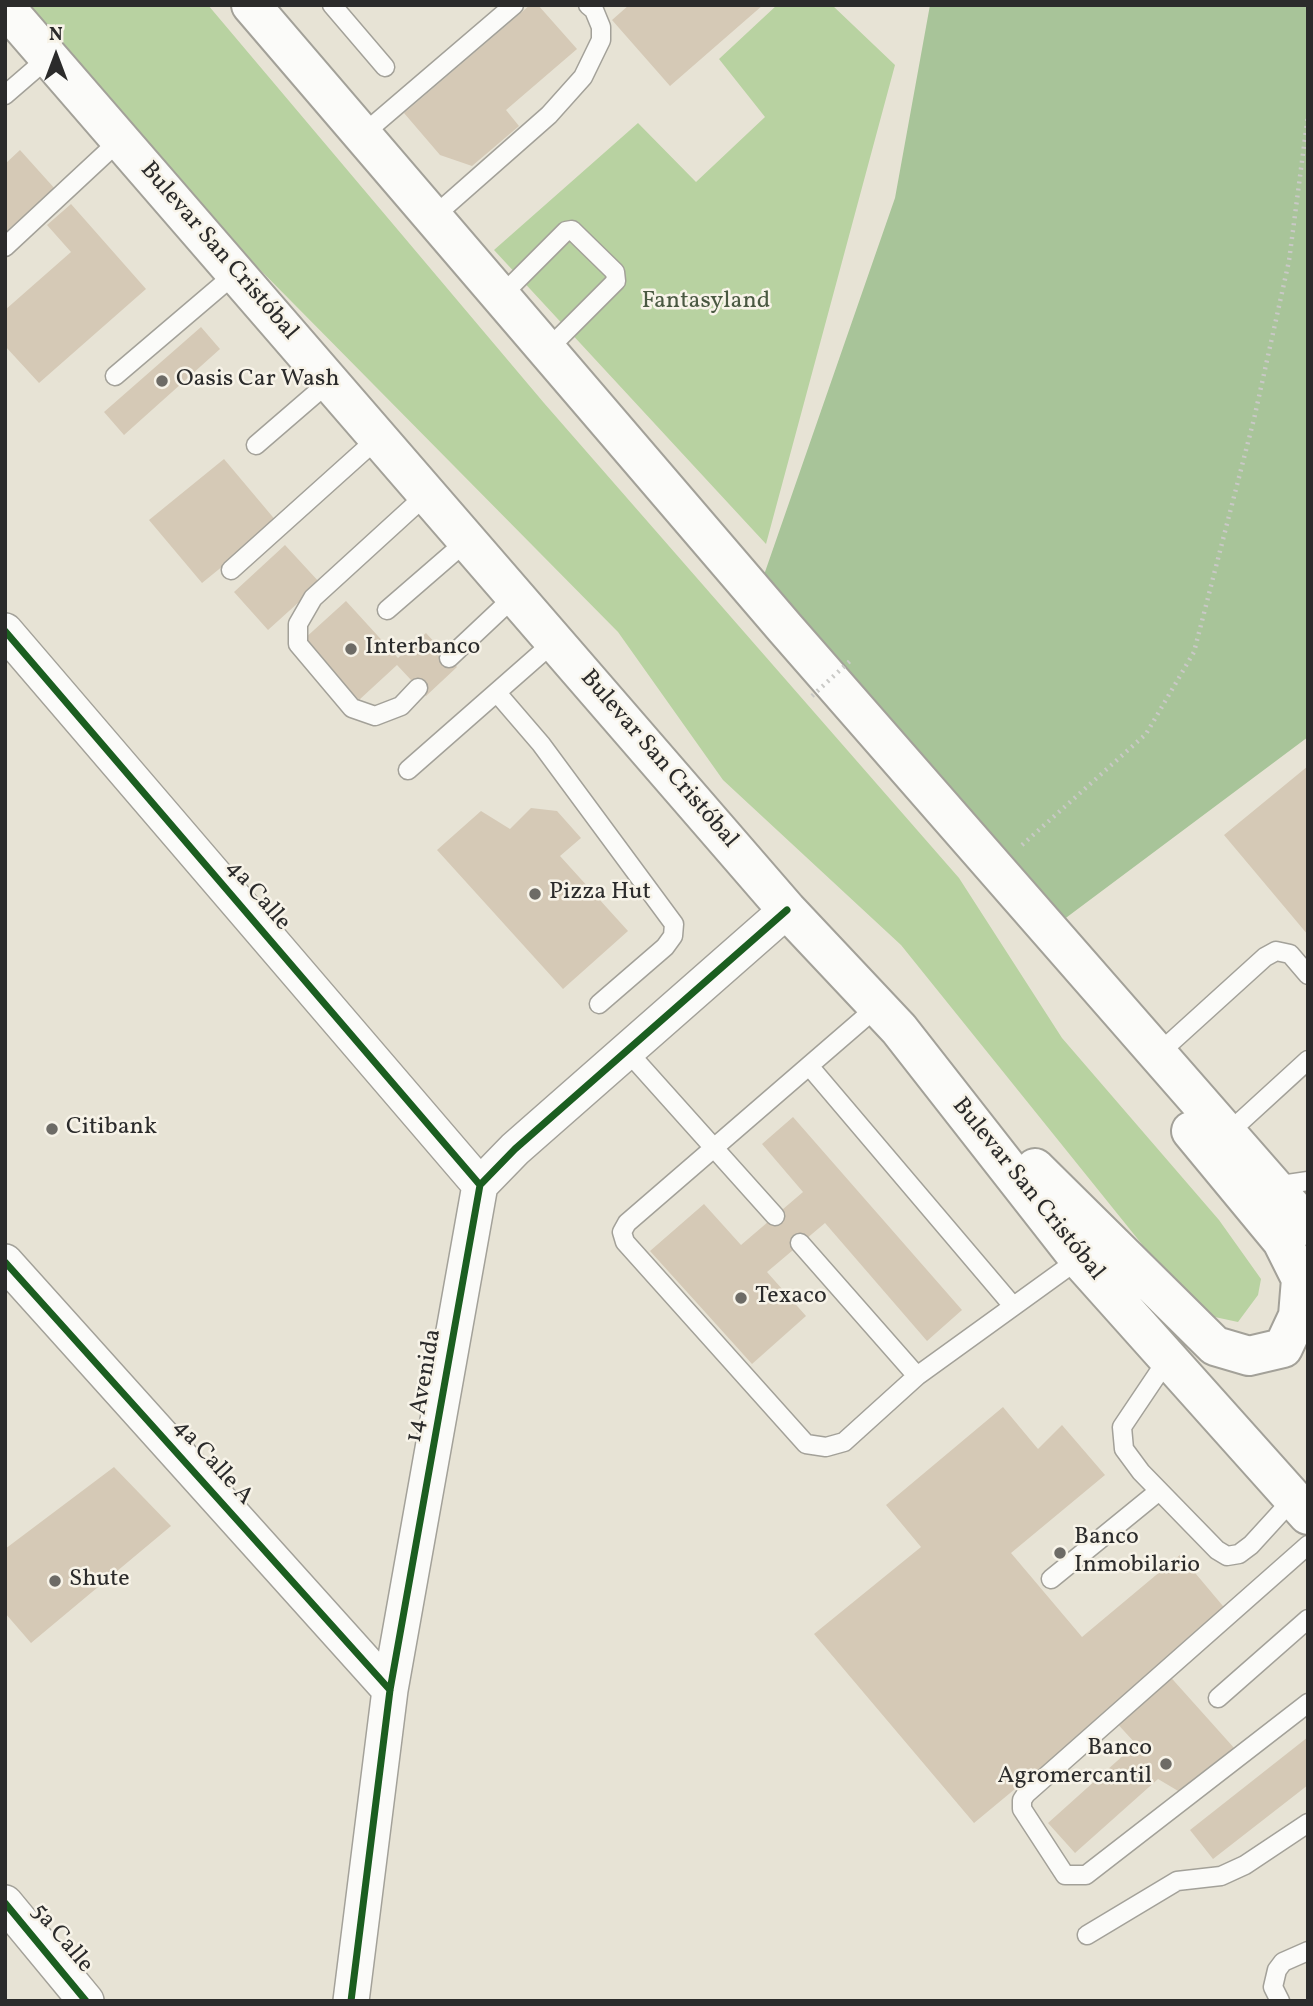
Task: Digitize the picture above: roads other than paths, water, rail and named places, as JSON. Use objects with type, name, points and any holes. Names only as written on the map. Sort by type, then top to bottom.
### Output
[{"type":"main road","points":[[251,5],[432,218],[1227,1134],[1291,1183],[1308,1226]]},
{"type":"main road","name":"Bulevar San Cristóbal","points":[[5,7],[378,438],[469,539],[787,910],[888,1018],[1079,1259],[1301,1507]]},
{"type":"main road","points":[[888,1018],[1124,1259],[1215,1346],[1249,1356],[1283,1348],[1298,1316],[1301,1279],[1282,1241],[1111,1035],[986,857]]},
{"type":"street","name":"4a Calle","points":[[5,631],[480,1185]]},
{"type":"street","points":[[480,1185],[515,1149],[787,910]]},
{"type":"street","name":"14 Avenida","points":[[351,2001],[390,1690],[480,1185]]},
{"type":"street","name":"4a Calle A","points":[[5,1262],[390,1690]]},
{"type":"street","name":"5a Calle","points":[[5,1902],[86,2001]]},
{"type":"lane","points":[[332,5],[385,67]]},
{"type":"lane","points":[[362,135],[514,5]]},
{"type":"lane","points":[[432,218],[549,115],[583,77],[601,40],[601,27],[594,10],[588,5]]},
{"type":"lane","points":[[5,95],[49,57]]},
{"type":"lane","points":[[5,247],[120,140]]},
{"type":"lane","points":[[500,296],[561,233],[572,230],[615,272],[616,281],[547,350]]},
{"type":"lane","points":[[115,376],[236,273]]},
{"type":"lane","points":[[256,445],[330,382]]},
{"type":"lane","points":[[231,570],[378,438]]},
{"type":"lane","points":[[418,688],[401,706],[375,716],[352,708],[298,643],[298,624],[313,598],[427,494]]},
{"type":"lane","points":[[387,610],[469,539]]},
{"type":"lane","points":[[449,658],[516,595]]},
{"type":"lane","points":[[408,770],[498,694],[555,640]]},
{"type":"lane","points":[[498,694],[541,744],[674,924],[673,936],[665,947],[598,1004]]},
{"type":"lane","points":[[1158,1054],[1265,957],[1276,951],[1290,954],[1308,975]]},
{"type":"lane","points":[[888,1018],[810,1067],[627,1223],[622,1232],[625,1242],[806,1444],[826,1447],[844,1442],[918,1376],[1079,1259]]},
{"type":"lane","points":[[628,1052],[775,1216]]},
{"type":"lane","points":[[1227,1134],[1308,1060]]},
{"type":"lane","points":[[810,1067],[1013,1306]]},
{"type":"lane","points":[[800,1243],[918,1376]]},
{"type":"lane","points":[[1167,1360],[1122,1427],[1124,1449],[1159,1491],[1217,1550],[1227,1556],[1239,1554],[1301,1507]]},
{"type":"lane","points":[[1051,1579],[1159,1491]]},
{"type":"lane","points":[[1308,1545],[1026,1794],[1022,1800],[1022,1809],[1065,1875],[1086,1875],[1308,1703]]},
{"type":"lane","points":[[1218,1698],[1308,1619]]},
{"type":"lane","points":[[1087,1935],[1177,1881],[1221,1875],[1245,1865],[1308,1823]]},
{"type":"lane","points":[[1280,2001],[1273,1987],[1277,1970],[1283,1962],[1308,1951]]},
{"type":"place","name":"Oasis Car Wash","points":[[162,381]]},
{"type":"place","name":"Interbanco","points":[[351,649]]},
{"type":"place","name":"Pizza Hut","points":[[535,894]]},
{"type":"place","name":"Citibank","points":[[52,1129]]},
{"type":"place","name":"Texaco","points":[[741,1298]]},
{"type":"place","name":"Banco Inmobilario","points":[[1060,1553]]},
{"type":"place","name":"Shute","points":[[55,1581]]},
{"type":"place","name":"Banco Agromercantil","points":[[1166,1764]]},
{"type":"park label","name":"Fantasyland","points":[[706,303]]}]
